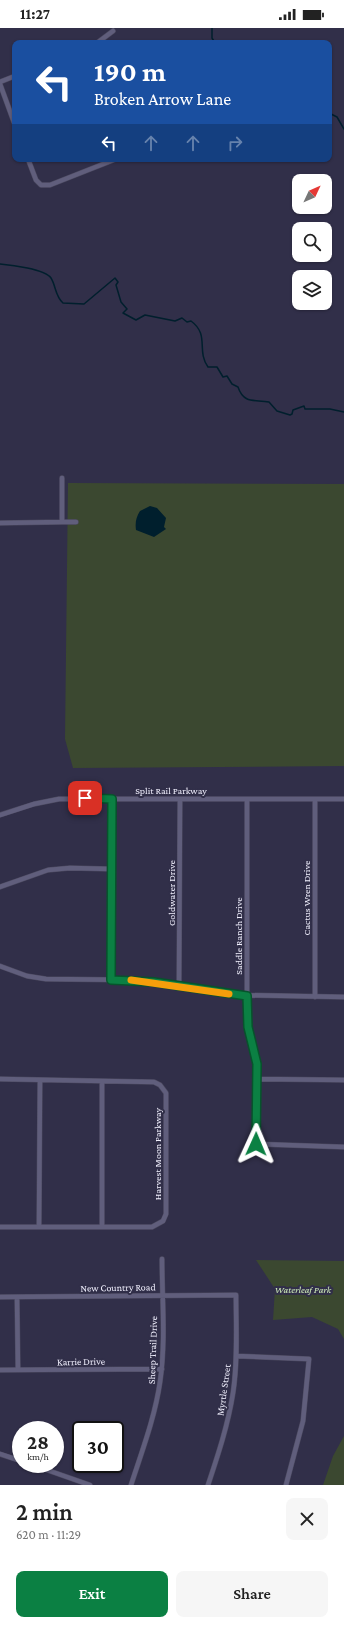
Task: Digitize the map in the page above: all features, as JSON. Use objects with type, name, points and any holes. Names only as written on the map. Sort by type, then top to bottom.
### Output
[{"type":"street","points":[[101,40],[113,31]]},
{"type":"street","points":[[12,77],[0,83],[12,116]]},
{"type":"street","points":[[29,162],[36,180],[41,186],[50,185],[108,162]]},
{"type":"street","points":[[62,478],[62,522]]},
{"type":"street","points":[[0,523],[76,522]]},
{"type":"street","name":"Split Rail Parkway","points":[[0,815],[53,799],[344,799]]},
{"type":"street","points":[[111,980],[112,799]]},
{"type":"street","name":"Goldwater Drive","points":[[179,986],[180,799]]},
{"type":"street","name":"Saddle Ranch Drive","points":[[247,799],[247,996],[248,1027],[255,1052],[257,1079],[256,1144],[344,1147]]},
{"type":"street","name":"Cactus Wren Drive","points":[[315,799],[316,997]]},
{"type":"street","points":[[0,887],[54,869],[111,869]]},
{"type":"street","points":[[0,966],[27,976],[46,979],[136,980],[247,996],[344,997]]},
{"type":"street","points":[[257,1079],[344,1080]]},
{"type":"street","name":"Harvest Moon Parkway","points":[[0,1080],[154,1082],[160,1085],[166,1093],[166,1214],[163,1221],[152,1227],[0,1227]]},
{"type":"street","points":[[39,1227],[40,1080]]},
{"type":"street","points":[[102,1081],[102,1227]]},
{"type":"street","name":"Sheep Trail Drive","points":[[131,1485],[153,1415],[162,1369],[162,1259]]},
{"type":"street","name":"New Country Road","points":[[0,1297],[236,1295]]},
{"type":"street","name":"Myrtle Street","points":[[208,1485],[229,1414],[236,1356],[236,1295]]},
{"type":"street","points":[[17,1297],[18,1370]]},
{"type":"street","points":[[236,1356],[309,1359],[303,1421],[286,1485]]},
{"type":"street","name":"Karrie Drive","points":[[0,1370],[162,1369]]},
{"type":"street","points":[[0,1454],[12,1458]]},
{"type":"street","points":[[56,1473],[90,1485]]},
{"type":"green space","points":[[68,483],[344,484],[344,766],[73,768],[65,739]]},
{"type":"green space","name":"Waterleaf Park","points":[[256,1260],[344,1261],[344,1339],[338,1329],[312,1317],[273,1320],[275,1289]]},
{"type":"green space","points":[[344,1436],[344,1485],[323,1485],[333,1456]]},
{"type":"water","points":[[150,506],[157,508],[166,518],[164,527],[166,529],[154,537],[136,530],[136,520],[140,511]]},
{"type":"waterway","points":[[212,28],[213,40]]},
{"type":"waterway","points":[[332,114],[337,117],[344,129]]},
{"type":"waterway","points":[[0,264],[27,268],[48,275],[53,281],[58,297],[63,303],[84,304],[115,278],[118,282],[116,285],[121,302],[127,309],[123,313],[136,320],[145,315],[175,321],[182,318],[187,322],[191,321],[197,326],[202,337],[203,355],[208,367],[217,367],[223,377],[227,376],[232,384],[238,387],[247,399],[269,402],[277,411],[290,415],[292,414],[293,410],[304,406],[305,409],[330,409],[344,412]]},
{"type":"slow traffic","points":[[131,980],[154,982],[229,994]]},
{"type":"route","points":[[85,798],[112,799],[111,980],[154,982],[247,996],[248,1027],[257,1064],[256,1144]]}]
